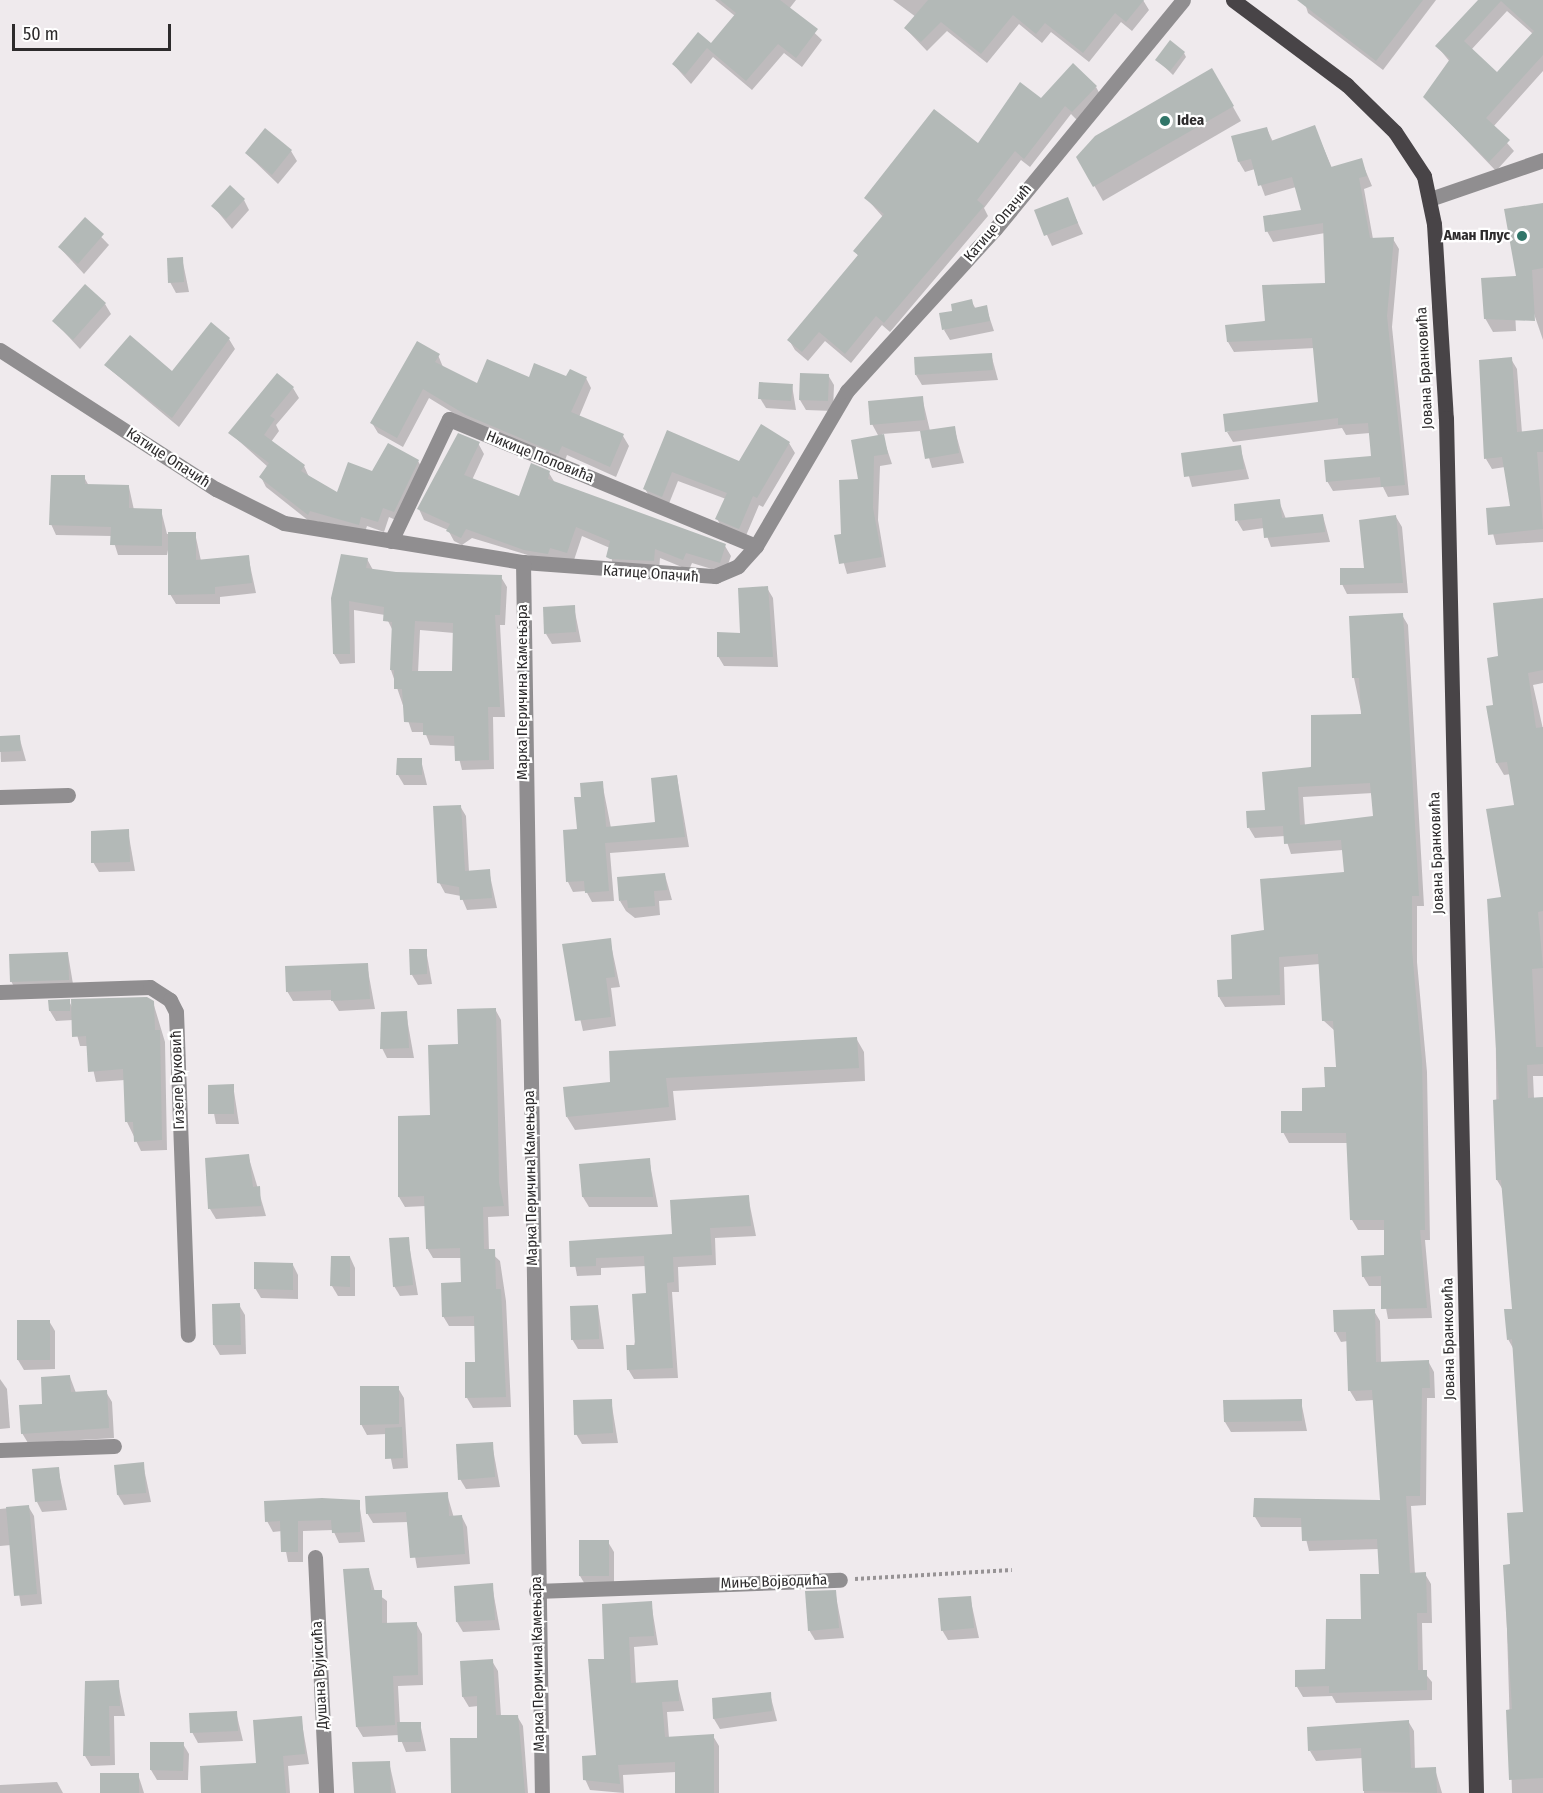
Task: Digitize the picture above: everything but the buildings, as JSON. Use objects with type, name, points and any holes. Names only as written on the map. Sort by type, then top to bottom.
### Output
[{"type":"main road","name":"Јована Бранковића","points":[[1233,0],[1372,107],[1413,156],[1430,199],[1446,418],[1476,1793]]},
{"type":"street","name":"Катице Опачић","points":[[0,350],[262,514],[391,541],[523,562],[704,578],[727,572],[756,546],[847,392],[995,229],[1183,0]]},
{"type":"street","points":[[1430,199],[1543,160]]},
{"type":"street","name":"Никице Поповића","points":[[391,541],[449,419],[756,546]]},
{"type":"street","name":"Марка Перичина Камењара","points":[[523,562],[536,1591],[542,1793]]},
{"type":"street","points":[[0,797],[68,795]]},
{"type":"street","name":"Гизеле Вуковић","points":[[0,992],[150,987],[170,1000],[176,1012],[188,1335]]},
{"type":"street","points":[[0,1450],[114,1446]]},
{"type":"street","name":"Душана Вујисића","points":[[315,1557],[326,1793]]},
{"type":"street","name":"Миње Војводића","points":[[536,1591],[840,1580]]},
{"type":"path","name":"Миње Војводића","points":[[840,1580],[1012,1570]]},
{"type":"place","name":"Idea","points":[[1165,121]]},
{"type":"place","name":"Аман Плус","points":[[1522,236]]}]
